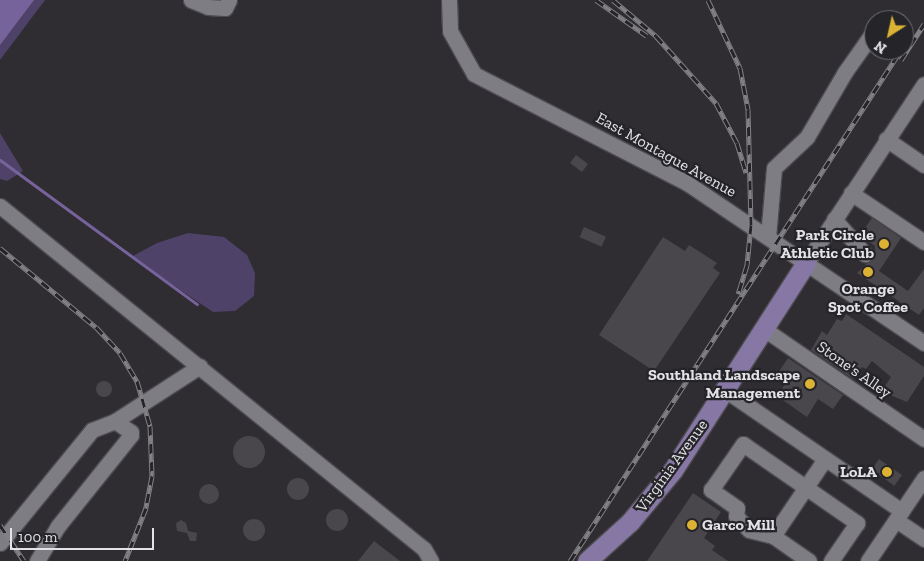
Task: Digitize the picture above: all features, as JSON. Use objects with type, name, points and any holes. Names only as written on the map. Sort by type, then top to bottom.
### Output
[{"type":"main road","name":"Virginia Avenue","points":[[587,561],[630,522],[659,488],[806,264]]},
{"type":"street","points":[[191,0],[208,7],[225,8],[229,0]]},
{"type":"street","name":"East Montague Avenue","points":[[449,0],[450,31],[474,74],[687,183],[924,343]]},
{"type":"street","points":[[768,237],[774,168],[806,137],[845,72],[864,46]]},
{"type":"street","name":"Virginia Avenue","points":[[806,264],[886,139],[924,84]]},
{"type":"street","points":[[886,139],[924,165]]},
{"type":"street","points":[[851,193],[924,242]]},
{"type":"street","points":[[0,206],[424,549],[430,561]]},
{"type":"street","points":[[834,219],[865,254]]},
{"type":"street","name":"Stone's Alley","points":[[764,329],[924,439]]},
{"type":"street","points":[[0,543],[92,430],[114,421],[200,366]]},
{"type":"street","points":[[725,390],[825,458],[899,515],[924,539]]},
{"type":"street","points":[[37,561],[58,526],[131,435],[131,432],[114,421]]},
{"type":"street","points":[[809,561],[773,536],[749,530],[736,516],[737,508],[711,490],[743,444],[857,524],[831,561]]},
{"type":"street","points":[[773,536],[825,458]]},
{"type":"street","points":[[868,561],[924,478]]},
{"type":"shaded area","points":[[0,0],[34,0],[0,45]]},
{"type":"shaded area","points":[[21,0],[45,0],[0,60],[0,30]]},
{"type":"shaded area","points":[[0,133],[23,171],[7,181],[0,179]]},
{"type":"shaded area","points":[[188,233],[224,237],[247,255],[255,273],[254,296],[235,311],[213,312],[131,257],[157,243]]},
{"type":"building","points":[[576,155],[588,164],[582,172],[570,163]]},
{"type":"building","points":[[872,218],[901,238],[879,271],[908,291],[924,269],[924,308],[919,315],[857,273],[874,256],[875,246],[869,242],[872,237],[863,231]]},
{"type":"building","points":[[584,227],[606,237],[601,247],[580,237]]},
{"type":"building","points":[[663,237],[685,251],[689,245],[717,263],[713,268],[720,273],[654,371],[599,335]]},
{"type":"building","points":[[846,314],[924,367],[924,376],[907,402],[890,395],[893,391],[885,386],[891,377],[872,361],[866,369],[862,367],[853,379],[811,350],[822,331],[827,335],[837,319],[842,321]]},
{"type":"building","name":"Southland Landscape Management","points":[[788,358],[843,395],[833,409],[818,399],[807,417],[777,396],[788,380],[778,373]]},
{"type":"building","points":[[101,381],[107,381],[112,386],[110,395],[101,397],[96,392],[96,386]]},
{"type":"building","points":[[249,436],[261,440],[265,452],[261,464],[249,468],[237,464],[233,452],[237,440]]},
{"type":"building","name":"LoLA","points":[[879,459],[902,475],[894,486],[872,470]]},
{"type":"building","points":[[298,478],[308,485],[309,489],[302,499],[298,500],[288,493],[287,489],[294,479]]},
{"type":"building","points":[[205,484],[213,484],[219,490],[219,498],[213,504],[205,504],[199,498],[199,490]]},
{"type":"building","name":"Garco Mill","points":[[693,493],[721,512],[704,538],[715,546],[712,550],[728,561],[647,561]]},
{"type":"building","points":[[337,509],[345,512],[348,520],[345,528],[337,531],[329,528],[326,520],[329,512]]},
{"type":"building","points":[[254,519],[262,522],[265,530],[262,538],[254,541],[246,538],[243,530],[246,522]]},
{"type":"building","points":[[181,520],[186,523],[188,531],[197,533],[196,541],[190,541],[187,533],[177,531],[176,523]]},
{"type":"building","points":[[374,541],[400,561],[358,561]]},
{"type":"waterway","points":[[0,160],[197,304]]},
{"type":"railway","points":[[596,0],[647,36]]},
{"type":"railway","points":[[613,0],[656,36],[716,103],[737,143],[746,173]]},
{"type":"railway","points":[[708,0],[740,68],[748,109],[751,225],[747,265],[738,294]]},
{"type":"railway","points":[[914,40],[924,24]]},
{"type":"railway","points":[[570,561],[895,60]]},
{"type":"railway","points":[[0,248],[96,327],[120,353],[137,381],[150,426],[152,476],[146,508],[125,561]]},
{"type":"railway","points":[[0,525],[24,561]]},
{"type":"place","name":"Park Circle Athletic Club","points":[[884,244]]},
{"type":"place","name":"Orange Spot Coffee","points":[[868,272]]},
{"type":"place","name":"Southland Landscape Management","points":[[810,384]]},
{"type":"place","name":"LoLA","points":[[887,472]]},
{"type":"place","name":"Garco Mill","points":[[692,525]]}]
